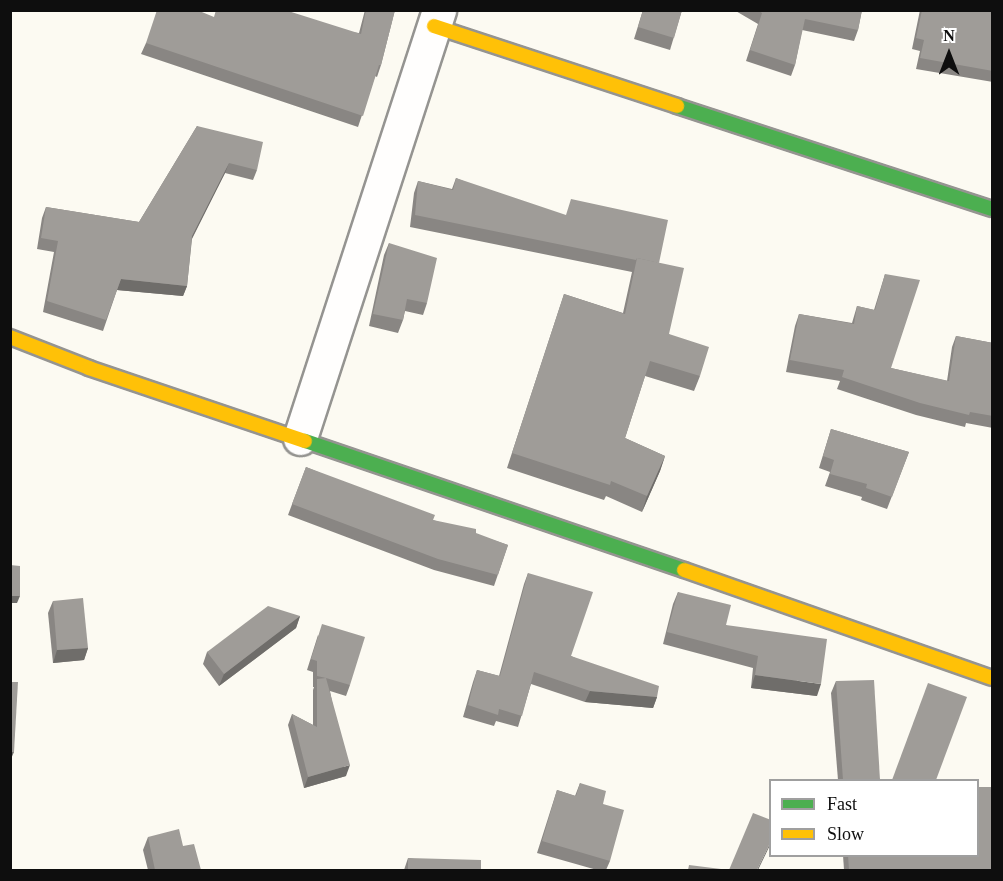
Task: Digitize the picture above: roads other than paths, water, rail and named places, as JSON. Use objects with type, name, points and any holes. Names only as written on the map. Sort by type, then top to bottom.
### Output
[{"type":"street","points":[[300,438],[436,18],[993,209]]},
{"type":"street","points":[[10,337],[89,368],[300,438],[993,678]]}]
